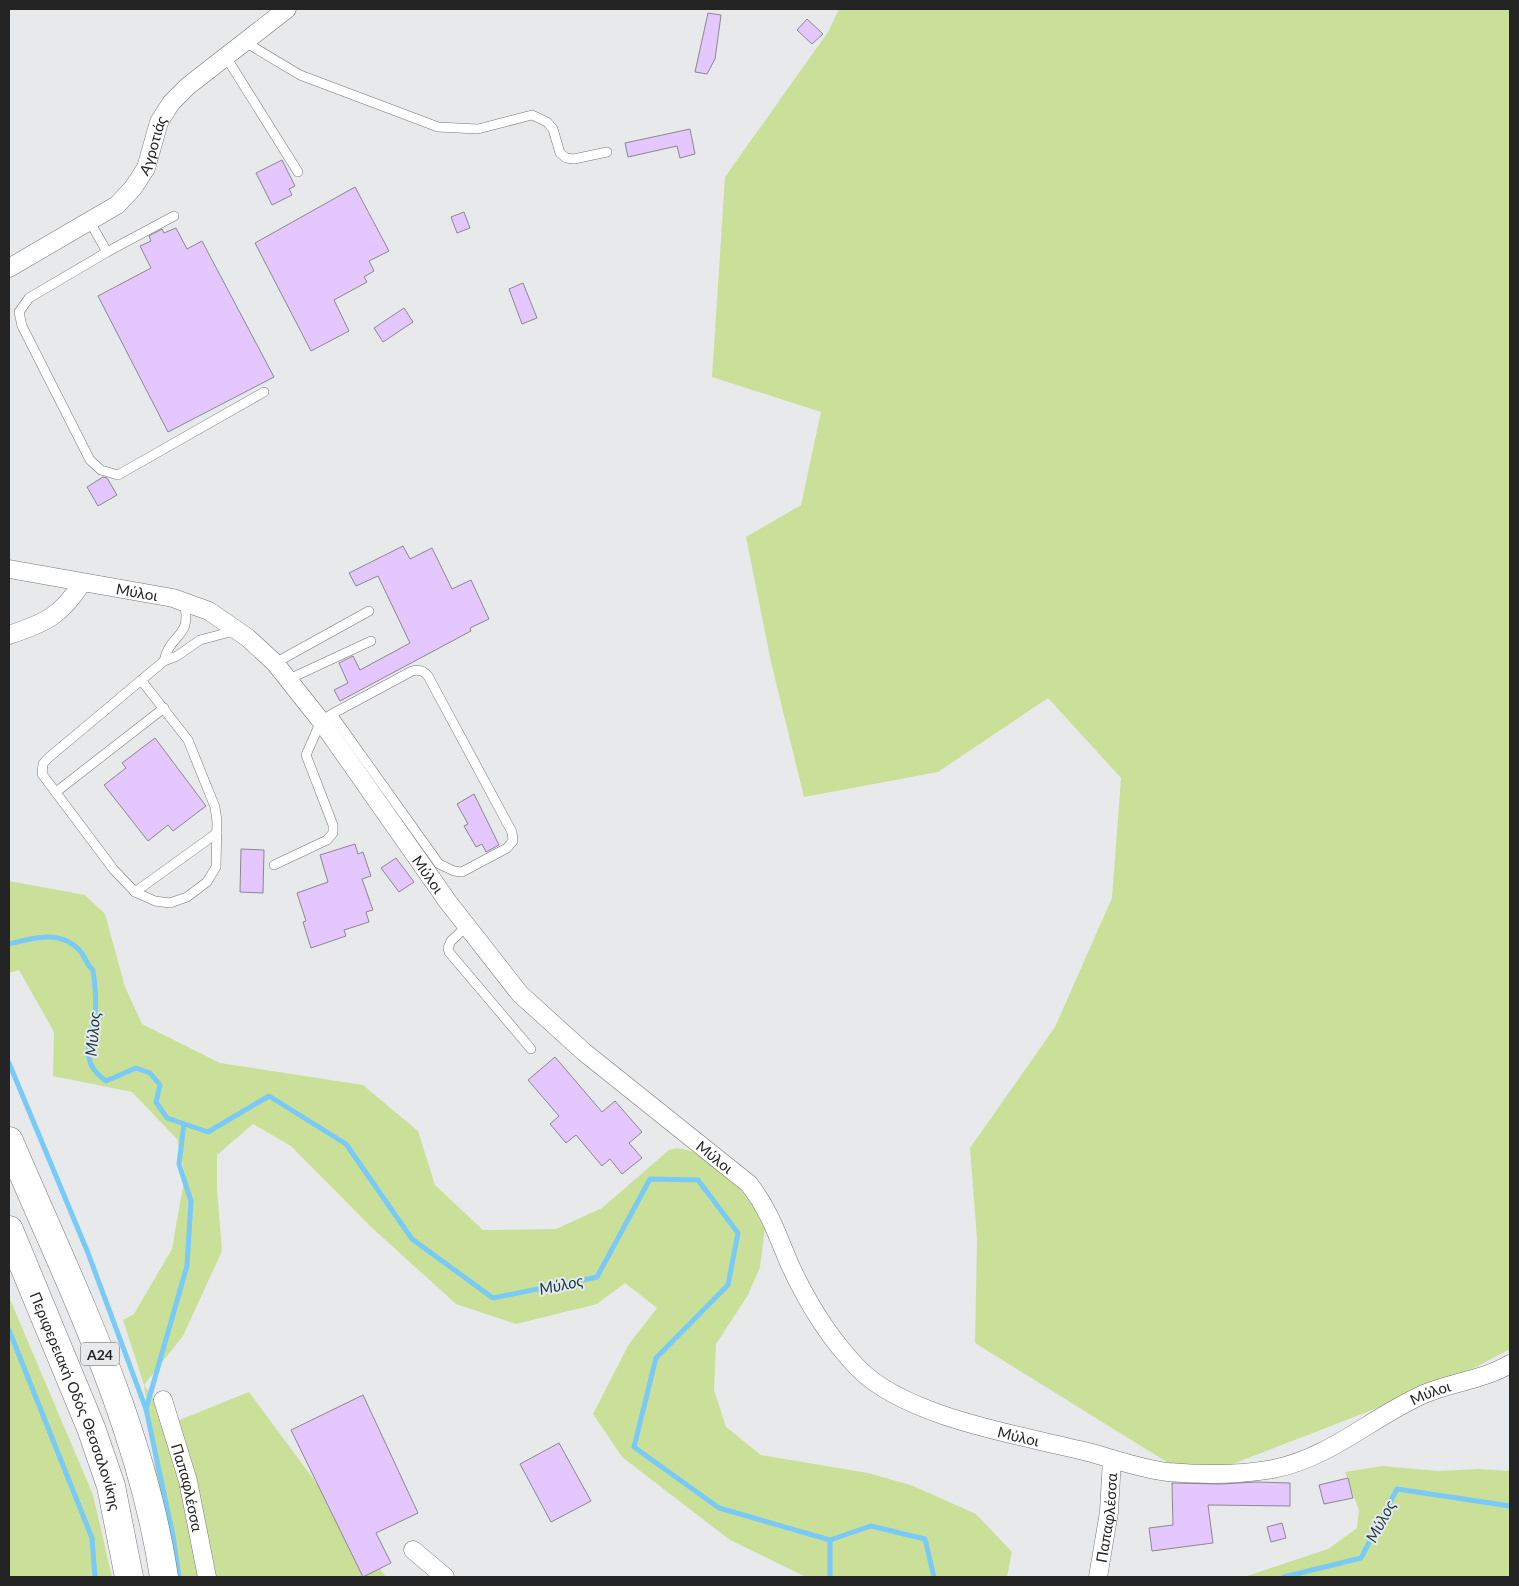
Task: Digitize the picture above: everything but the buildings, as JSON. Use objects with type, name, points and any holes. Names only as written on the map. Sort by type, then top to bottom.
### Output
[{"type":"highway","name":"Α24","points":[[9,1141],[114,1387],[146,1490],[164,1577]]},
{"type":"highway","name":"Περιφερειακή Οδός Θεσσαλονίκης","points":[[9,1230],[91,1428],[111,1486],[129,1577]]},
{"type":"street","name":"Αγροτιάς","points":[[9,268],[117,205],[133,188],[146,168],[159,122],[170,104],[188,86],[287,9]]},
{"type":"street","name":"Μύλοι","points":[[9,569],[131,589],[184,602],[209,611],[240,631],[275,663],[288,679],[327,717],[467,926],[511,983],[543,1017],[615,1078],[749,1184],[767,1209],[796,1279],[814,1310],[848,1356],[867,1376],[888,1392],[930,1410],[1012,1435],[1148,1469],[1182,1473],[1239,1473],[1278,1468],[1327,1450],[1421,1395],[1483,1377],[1510,1364]]},
{"type":"street","points":[[9,635],[39,625],[59,613],[82,582]]},
{"type":"street","name":"Παπαφλέσσα","points":[[163,1400],[188,1481],[207,1577]]},
{"type":"street","name":"Παπαφλέσσα","points":[[1098,1577],[1109,1512],[1112,1459]]},
{"type":"street","points":[[412,1550],[445,1577]]},
{"type":"lane","points":[[246,42],[300,75],[431,124],[451,129],[478,129],[532,115],[547,122],[552,129],[560,153],[566,158],[574,159],[607,152]]},
{"type":"lane","points":[[226,57],[298,172]]},
{"type":"lane","points":[[174,216],[107,252],[29,298],[19,312],[22,326],[90,460],[96,466],[118,475],[264,392]]},
{"type":"lane","points":[[90,222],[107,252]]},
{"type":"lane","points":[[164,661],[168,649],[186,626],[187,614],[184,602]]},
{"type":"lane","points":[[275,663],[369,612]]},
{"type":"lane","points":[[141,680],[164,708],[192,748],[215,807],[217,833],[215,871],[197,891],[180,900],[162,903],[135,892],[114,870],[42,774],[43,764],[141,680],[164,661],[177,656],[205,638],[240,631]]},
{"type":"lane","points":[[288,679],[371,641]]},
{"type":"lane","points":[[274,865],[327,840],[333,834],[333,825],[306,755],[327,717],[412,672],[421,670],[426,673],[512,832],[513,836],[510,845],[462,872],[454,871],[439,864],[327,717]]},
{"type":"lane","points":[[56,792],[164,708]]},
{"type":"lane","points":[[135,892],[217,833]]},
{"type":"lane","points":[[467,926],[451,941],[448,948],[449,952],[531,1049]]},
{"type":"green space","points":[[839,9],[1510,9],[1510,1349],[1455,1378],[1230,1465],[1170,1464],[975,1343],[977,1240],[970,1148],[1055,1027],[1112,898],[1121,778],[1048,698],[938,772],[804,797],[771,662],[746,537],[801,505],[821,412],[712,377],[725,177],[828,32]]},
{"type":"green space","points":[[9,881],[85,895],[105,914],[125,987],[142,1024],[220,1063],[363,1085],[418,1131],[435,1185],[483,1230],[556,1229],[602,1208],[669,1150],[681,1149],[694,1153],[708,1161],[736,1185],[766,1219],[760,1267],[748,1295],[716,1344],[714,1390],[726,1427],[761,1455],[868,1473],[911,1485],[976,1514],[1012,1552],[1007,1577],[806,1577],[730,1540],[622,1457],[593,1414],[629,1344],[657,1308],[625,1283],[597,1304],[516,1324],[456,1304],[370,1226],[291,1146],[253,1124],[217,1155],[217,1189],[222,1251],[183,1336],[144,1385],[123,1320],[134,1314],[172,1249],[185,1175],[177,1139],[132,1092],[53,1076],[54,1032],[19,970],[9,973]]},
{"type":"green space","points":[[9,1297],[93,1495],[112,1577],[9,1577]]},
{"type":"green space","points":[[144,1385],[172,1423],[249,1392],[386,1577],[169,1577]]},
{"type":"green space","points":[[1382,1466],[1438,1471],[1479,1469],[1510,1471],[1510,1577],[1244,1577],[1328,1549],[1357,1528],[1359,1510],[1345,1472]]},
{"type":"waterway","name":"Μύλος","points":[[9,944],[27,939],[55,938],[72,944],[82,953],[93,970],[95,992],[96,1008],[88,1050],[89,1058],[97,1073],[106,1081],[136,1068],[150,1073],[160,1085],[156,1102],[167,1118],[208,1132],[269,1096],[346,1144],[412,1239],[493,1298],[597,1277],[650,1179],[698,1180],[738,1233],[728,1285],[656,1358],[634,1447],[719,1508],[830,1540],[871,1526],[925,1539],[934,1577]]},
{"type":"waterway","points":[[9,1063],[88,1253],[146,1409],[173,1536],[179,1577]]},
{"type":"waterway","points":[[146,1409],[187,1266],[191,1201],[179,1164],[184,1124]]},
{"type":"waterway","points":[[9,1330],[92,1538],[95,1577]]},
{"type":"waterway","name":"Μύλος","points":[[1284,1577],[1361,1558],[1397,1489],[1510,1506]]},
{"type":"waterway","points":[[830,1540],[830,1577]]}]
